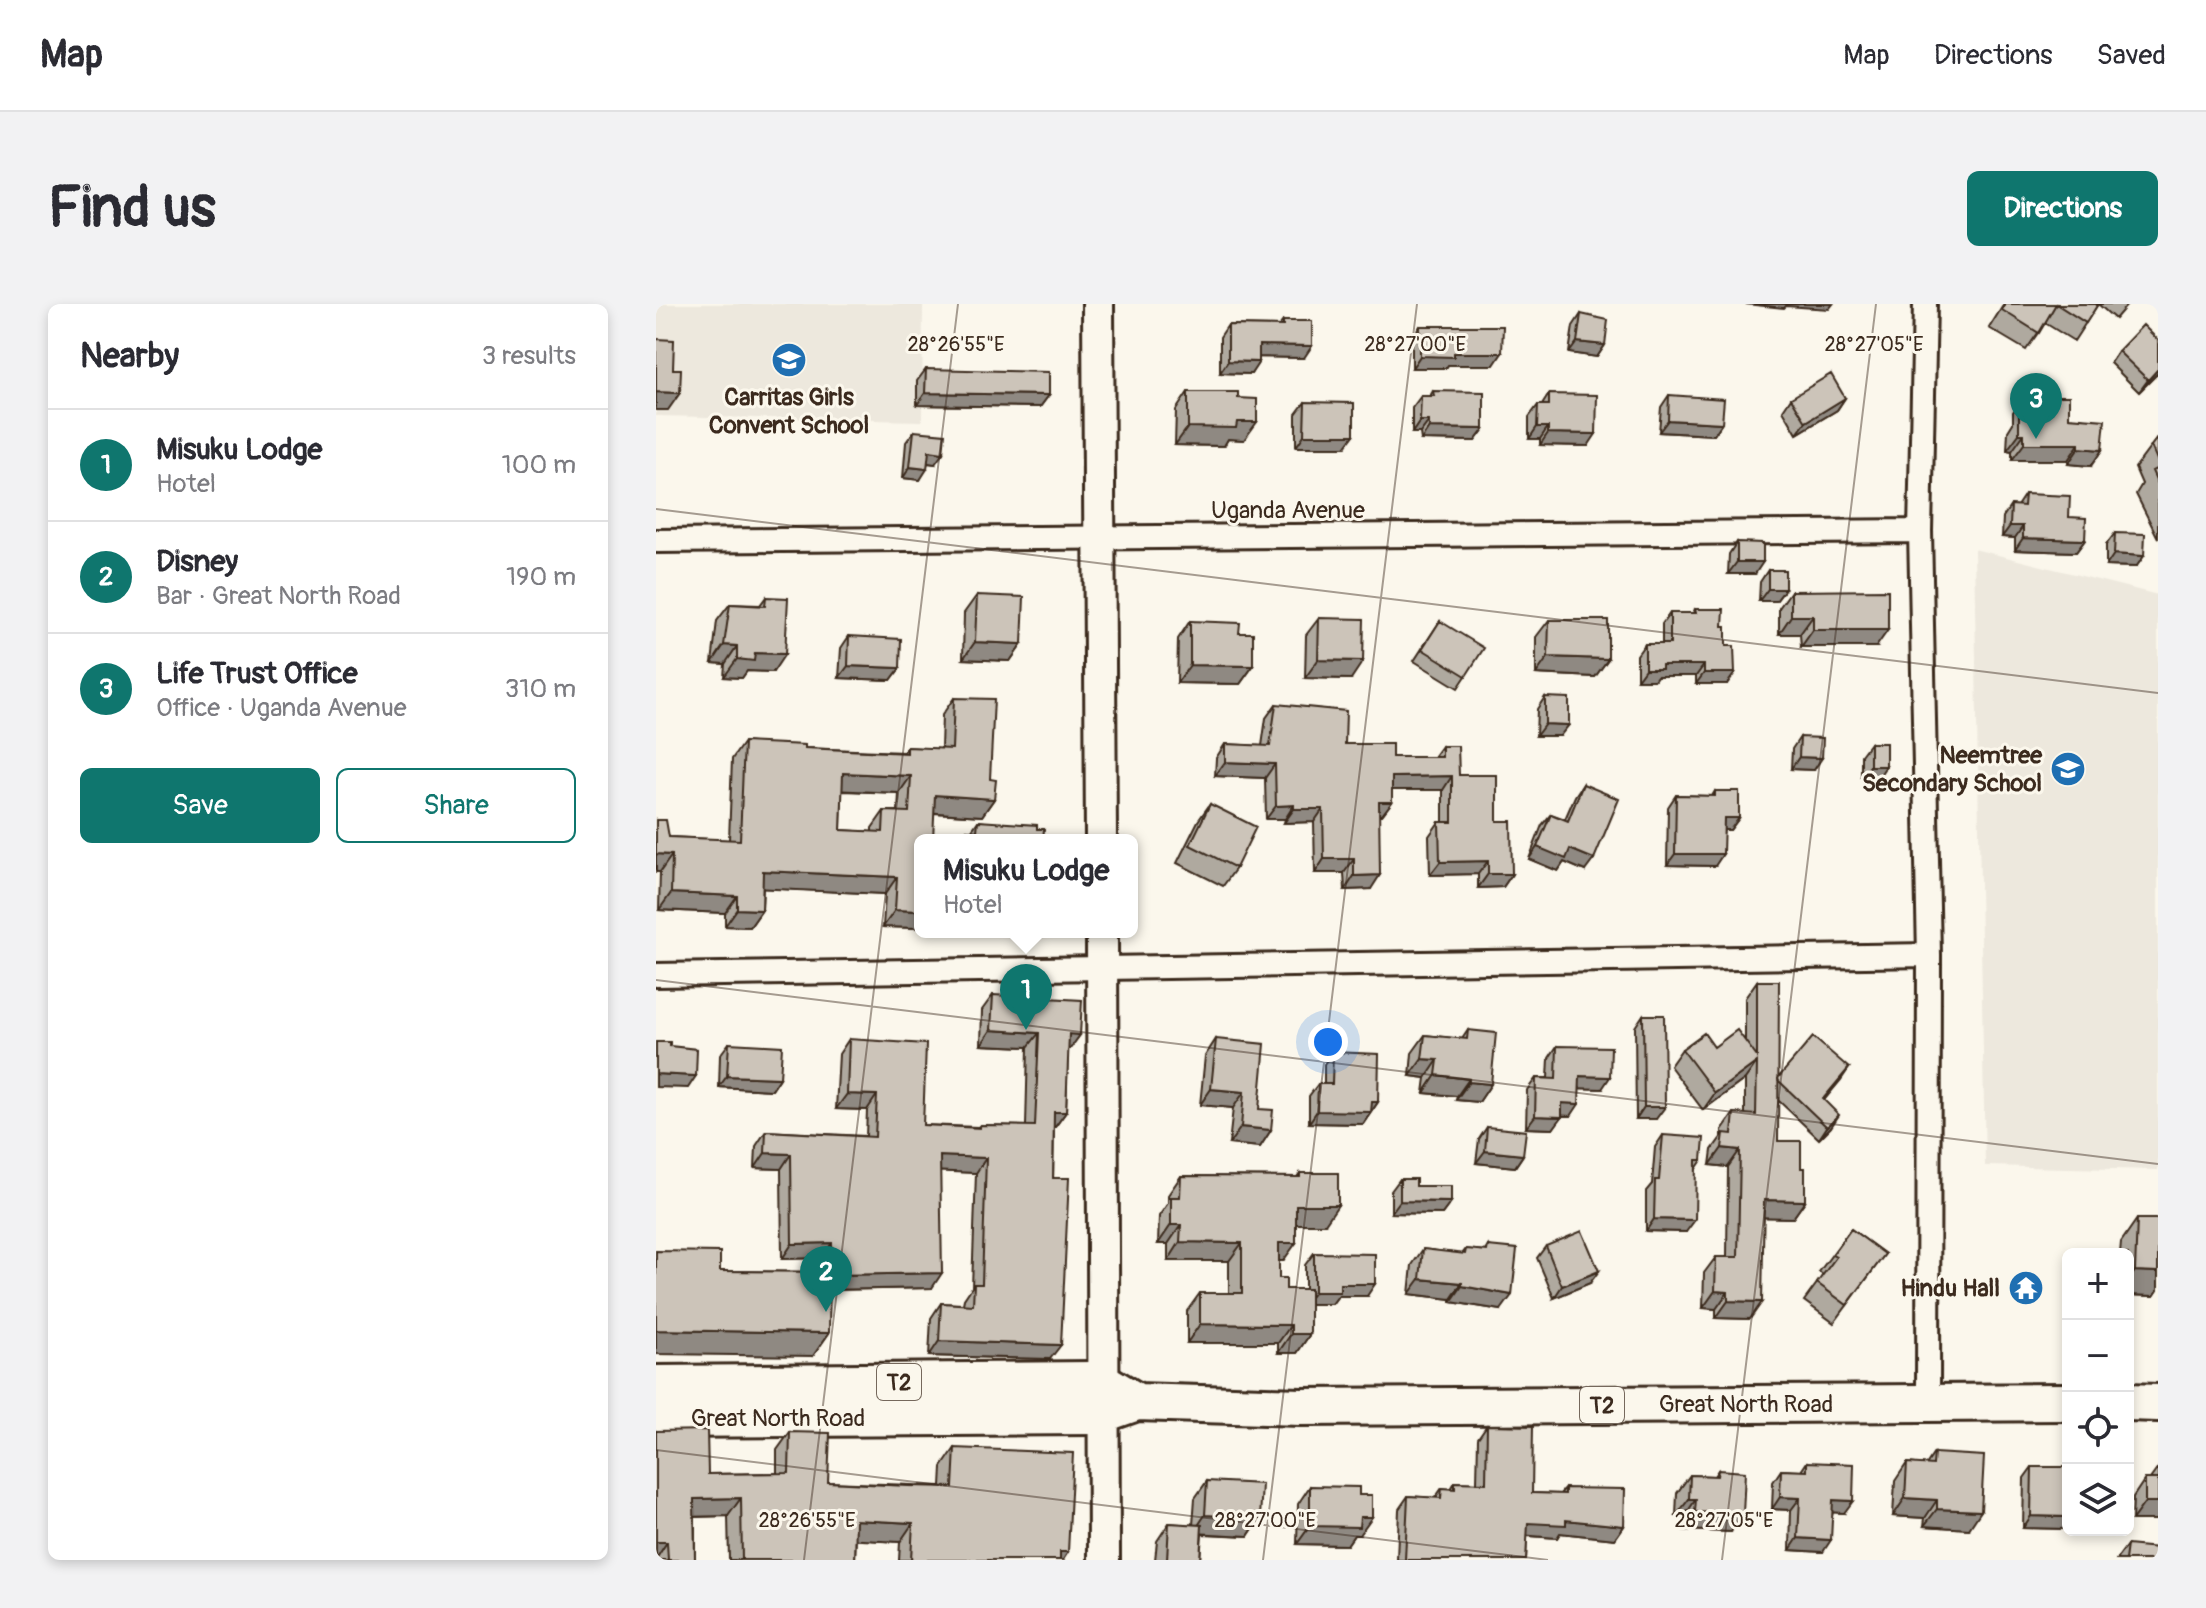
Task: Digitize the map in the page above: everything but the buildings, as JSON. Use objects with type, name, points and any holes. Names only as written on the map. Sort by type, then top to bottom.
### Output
[{"type":"highway","name":"Great North Road","points":[[656,1384],[1301,1407],[2062,1402]]},
{"type":"highway","name":"Great North Road","points":[[656,1419],[1114,1399]]},
{"type":"highway","points":[[2134,1402],[2158,1403]]},
{"type":"main road","points":[[1098,304],[1101,834]]},
{"type":"main road","points":[[1102,938],[1114,1399],[1104,1560]]},
{"type":"street","points":[[1925,304],[1920,531],[1929,955],[1928,1403]]},
{"type":"street","name":"Uganda Avenue","points":[[656,541],[1920,531]]},
{"type":"street","points":[[656,975],[1929,955]]},
{"type":"shaded area","name":"Carritas Girls Convent School","points":[[656,304],[923,304],[922,421],[656,416]]},
{"type":"shaded area","name":"Neemtree Secondary School","points":[[1974,549],[2158,595],[2158,1170],[1985,1166]]},
{"type":"place","name":"Carritas Girls Convent School","points":[[789,360]]},
{"type":"place","name":"Life Trust Office","points":[[2036,439]]},
{"type":"place","name":"Neemtree Secondary School","points":[[2068,769]]},
{"type":"place","name":"Misuku Lodge","points":[[1026,1030]]},
{"type":"place","name":"Hindu Hall","points":[[2026,1288]]},
{"type":"place","name":"Disney","points":[[826,1312]]}]
